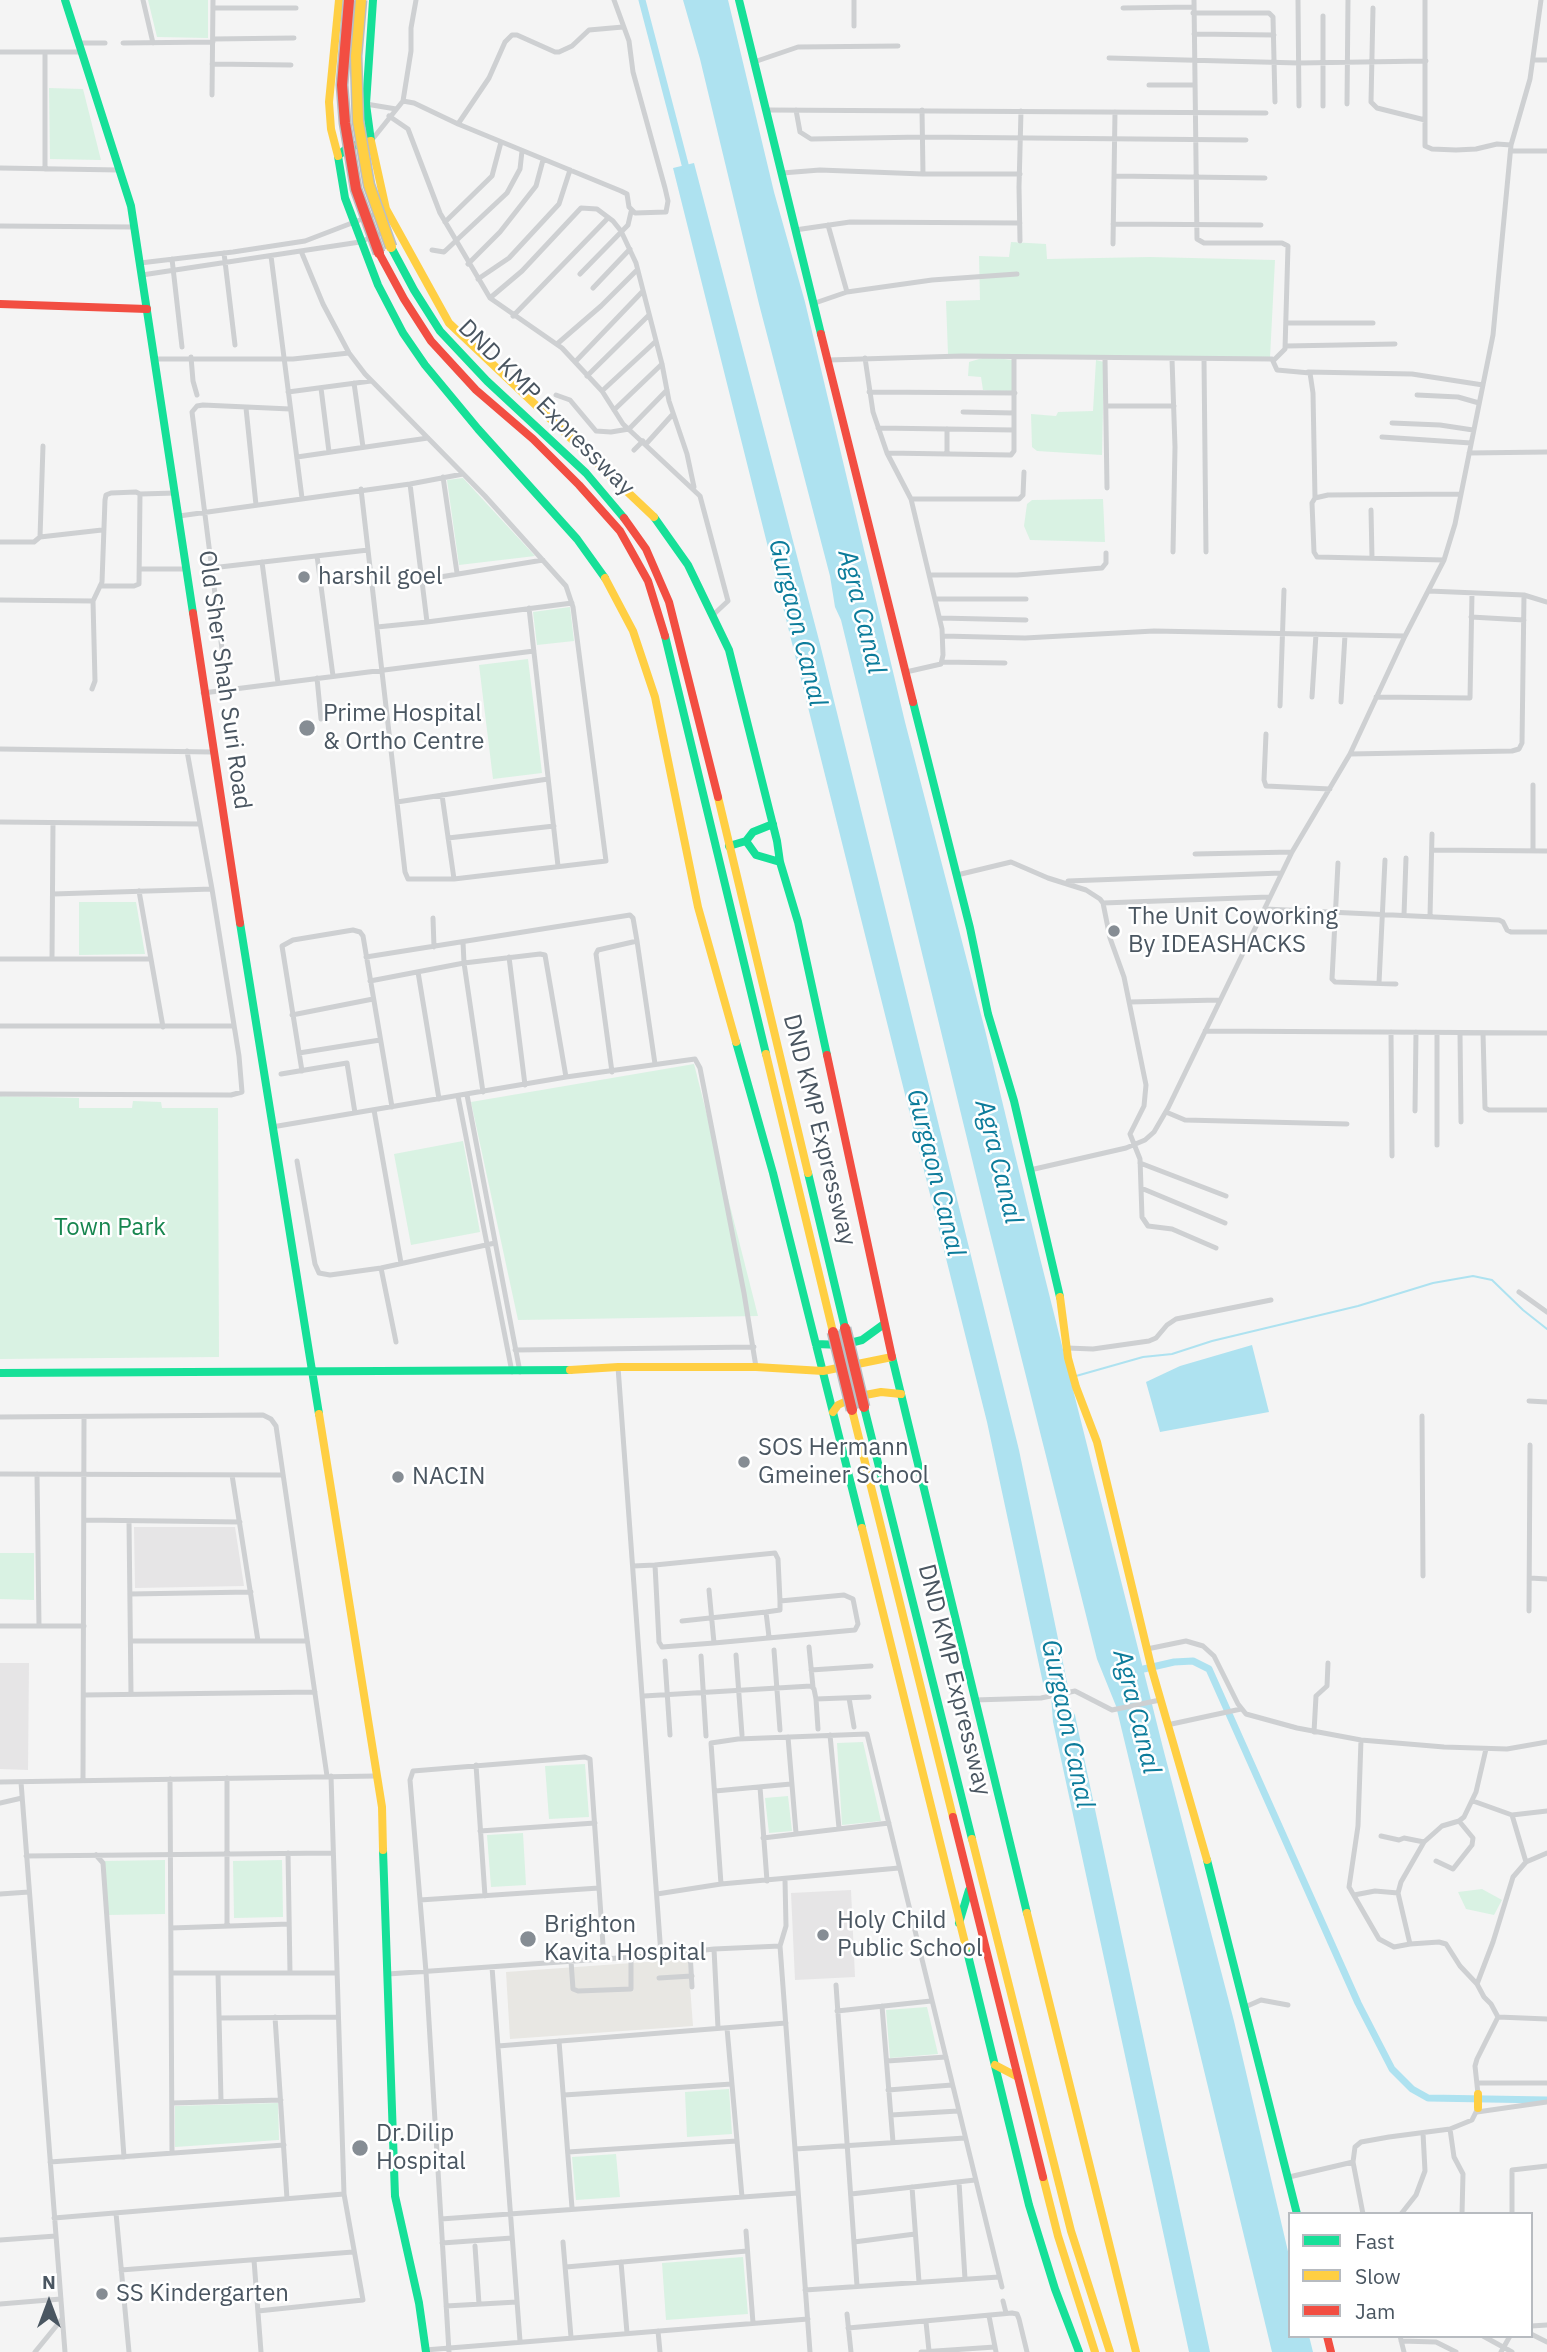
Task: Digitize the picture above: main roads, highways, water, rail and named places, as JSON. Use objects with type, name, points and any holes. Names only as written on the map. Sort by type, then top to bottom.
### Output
[{"type":"main road","name":"Old Sher Shah Suri Road","points":[[65,0],[131,205],[176,493],[212,752],[382,1807],[395,2196],[419,2303],[426,2351]]},
{"type":"main road","points":[[339,0],[329,102],[331,129],[345,198],[378,285],[403,333],[425,365],[478,429],[577,539],[610,587],[633,631],[655,697],[698,907],[773,1173],[1029,2205],[1055,2289],[1079,2352]]},
{"type":"main road","name":"DND KMP Expressway","points":[[349,0],[342,85],[345,123],[356,189],[379,253],[404,299],[432,341],[476,390],[533,439],[579,485],[620,531],[648,581],[657,606],[970,1887],[1058,2236],[1095,2352]]},
{"type":"main road","name":"DND KMP Expressway","points":[[361,0],[356,56],[358,121],[369,185],[391,247],[440,331],[487,381],[586,473],[629,523],[659,576],[672,614],[864,1407],[1071,2231],[1110,2352]]},
{"type":"main road","points":[[373,0],[366,104],[371,141],[386,209],[425,283],[449,323],[647,508],[688,565],[729,650],[780,862],[798,922],[884,1324],[974,1700],[1136,2352]]},
{"type":"main road","points":[[739,0],[957,875],[989,1019],[1008,1080],[1030,1170],[1062,1305],[1068,1353],[1076,1387],[1097,1442],[1160,1700],[1195,1816],[1297,2212]]},
{"type":"main road","points":[[338,156],[347,148],[371,141]]},
{"type":"main road","points":[[0,304],[147,309]]},
{"type":"main road","points":[[729,846],[746,841],[753,832],[773,824]]},
{"type":"main road","points":[[746,841],[756,856],[780,862]]},
{"type":"main road","points":[[816,1344],[842,1345],[862,1340],[884,1324]]},
{"type":"main road","points":[[0,1373],[544,1372],[618,1367],[756,1367],[823,1371],[892,1357]]},
{"type":"main road","points":[[833,1412],[838,1405],[855,1397],[881,1392],[901,1394]]},
{"type":"main road","points":[[959,1923],[970,1887]]},
{"type":"main road","points":[[995,2065],[1018,2077]]},
{"type":"main road","points":[[1478,2094],[1478,2110]]},
{"type":"water","name":"Agra Canal","points":[[683,0],[728,0],[774,192],[805,302],[905,722],[1234,2021],[1288,2251],[1288,2338],[1310,2338],[1313,2352],[1272,2352],[1116,1706],[1097,1659],[700,59]]},
{"type":"water","points":[[694,163],[820,644],[1019,1450],[1068,1687],[1062,1688],[1064,1699],[1075,1715],[1210,2352],[1189,2352],[1053,1722],[1051,1695],[1044,1688],[987,1422],[673,168]]},
{"type":"water","points":[[1252,1345],[1269,1412],[1160,1432],[1146,1382],[1180,1366]]},
{"type":"waterway","name":"Gurgaon Canal","points":[[642,0],[687,172]]},
{"type":"waterway","points":[[1076,1376],[1143,1357],[1172,1354],[1212,1341],[1358,1306],[1433,1283],[1473,1276],[1492,1280],[1547,1329]]},
{"type":"waterway","name":"Agra Canal","points":[[1135,1671],[1174,1662],[1193,1661],[1209,1669],[1358,2003],[1392,2069],[1412,2089],[1428,2098],[1547,2100]]},
{"type":"place","name":"harshil goel","points":[[304,577]]},
{"type":"place","name":"Prime Hospital & Ortho Centre","points":[[307,728]]},
{"type":"place","name":"The Unit Coworking By IDEASHACKS","points":[[1114,931]]},
{"type":"place","name":"SOS Hermann Gmeiner School","points":[[744,1462]]},
{"type":"place","name":"NACIN","points":[[398,1477]]},
{"type":"place","name":"Holy Child Public School","points":[[823,1935]]},
{"type":"place","name":"Brighton Kavita Hospital","points":[[528,1939]]},
{"type":"place","name":"Dr.Dilip Hospital","points":[[360,2148]]},
{"type":"place","name":"SS Kindergarten","points":[[102,2294]]},
{"type":"park label","name":"Town Park","points":[[110,1228]]}]
